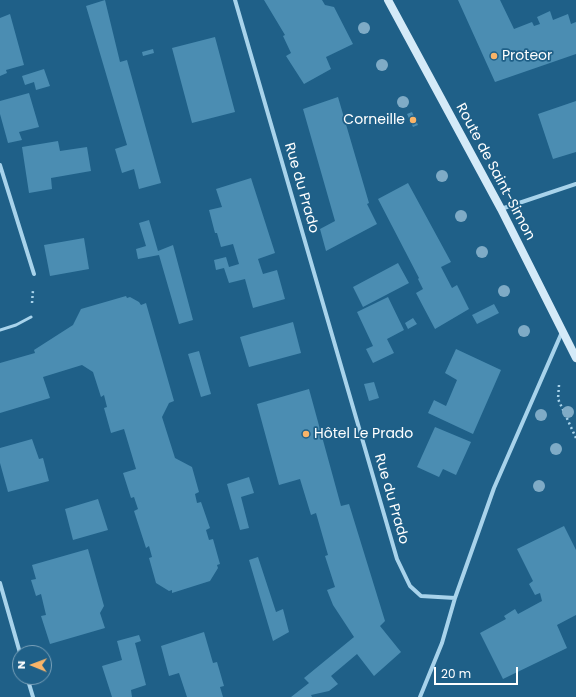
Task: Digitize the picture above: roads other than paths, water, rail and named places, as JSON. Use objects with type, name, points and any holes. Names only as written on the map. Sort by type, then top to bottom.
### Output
[{"type":"main road","name":"Route de Saint-Simon","points":[[388,0],[500,209],[576,358]]},
{"type":"street","name":"Rue du Prado","points":[[235,0],[397,559],[410,586],[421,596],[455,598]]},
{"type":"street","points":[[0,165],[34,274]]},
{"type":"street","points":[[500,209],[576,184]]},
{"type":"street","points":[[420,697],[442,643],[455,598],[494,488],[562,331]]},
{"type":"street","points":[[0,583],[18,645]]},
{"type":"street","points":[[29,685],[33,697]]},
{"type":"lane","points":[[0,330],[16,325],[31,317]]},
{"type":"place","name":"Proteor","points":[[494,56]]},
{"type":"place","name":"Corneille","points":[[413,120]]},
{"type":"place","name":"Hôtel Le Prado","points":[[306,434]]}]
